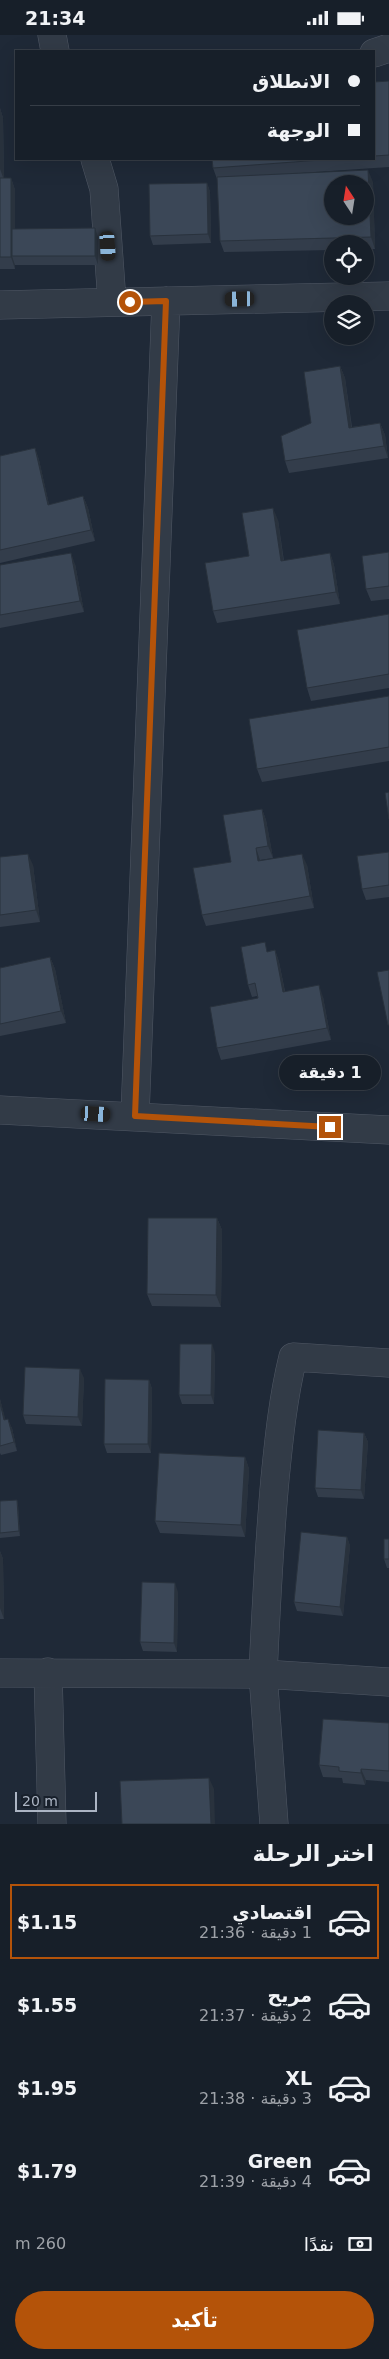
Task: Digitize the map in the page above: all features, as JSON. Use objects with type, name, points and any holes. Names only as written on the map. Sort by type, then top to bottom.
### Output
[{"type":"street","points":[[52,35],[55,50]]},
{"type":"street","points":[[375,53],[389,48]]},
{"type":"street","points":[[95,160],[104,189],[112,302]]},
{"type":"street","points":[[0,305],[389,297]]},
{"type":"street","points":[[135,1116],[166,301]]},
{"type":"street","points":[[0,1109],[389,1130]]},
{"type":"street","points":[[274,1824],[263,1674],[270,1541],[282,1403],[293,1357],[389,1363]]},
{"type":"street","points":[[48,1672],[52,1824]]},
{"type":"street","points":[[0,1673],[263,1674],[389,1682]]},
{"type":"building","points":[[389,81],[389,155],[375,156],[375,82]]},
{"type":"building","points":[[212,160],[321,160],[213,168]]},
{"type":"building","points":[[368,170],[368,175],[324,175],[324,225],[370,225],[371,235],[324,235],[324,238],[220,241],[217,177]]},
{"type":"building","points":[[0,178],[11,178],[11,257],[0,257]]},
{"type":"building","points":[[207,183],[208,234],[150,236],[149,184]]},
{"type":"building","points":[[95,228],[95,256],[12,256],[12,229]]},
{"type":"building","points":[[340,366],[349,428],[380,423],[384,446],[285,461],[281,436],[311,423],[304,372]]},
{"type":"building","points":[[35,448],[48,505],[83,496],[91,530],[0,550],[0,456]]},
{"type":"building","points":[[273,508],[281,561],[330,553],[336,592],[213,611],[205,563],[249,556],[242,513]]},
{"type":"building","points":[[389,552],[389,586],[366,589],[362,556]]},
{"type":"building","points":[[71,553],[80,601],[0,615],[0,565]]},
{"type":"building","points":[[389,614],[389,674],[307,688],[297,630]]},
{"type":"building","points":[[389,696],[389,747],[257,769],[249,719]]},
{"type":"building","points":[[389,792],[389,819],[385,793]]},
{"type":"building","points":[[262,809],[268,846],[256,848],[258,861],[302,854],[310,896],[202,915],[193,868],[231,862],[223,815]]},
{"type":"building","points":[[389,852],[389,885],[362,889],[357,856]]},
{"type":"building","points":[[28,854],[36,910],[0,915],[0,857]]},
{"type":"building","points":[[265,942],[267,952],[275,950],[283,992],[319,985],[327,1028],[217,1048],[210,1007],[258,998],[255,983],[248,985],[241,947]]},
{"type":"building","points":[[50,957],[61,1011],[0,1024],[0,968]]},
{"type":"building","points":[[389,970],[389,1025],[388,1025],[377,972]]},
{"type":"building","points":[[148,1218],[217,1218],[216,1295],[147,1294]]},
{"type":"building","points":[[180,1344],[212,1344],[211,1395],[179,1395]]},
{"type":"building","points":[[25,1367],[80,1369],[78,1417],[23,1415]]},
{"type":"building","points":[[105,1379],[149,1380],[148,1444],[104,1444]]},
{"type":"building","points":[[0,1403],[4,1420],[8,1419],[14,1442],[0,1446]]},
{"type":"building","points":[[318,1430],[364,1433],[361,1490],[315,1488]]},
{"type":"building","points":[[159,1453],[245,1457],[241,1525],[155,1521]]},
{"type":"building","points":[[17,1500],[19,1531],[0,1533],[0,1501]]},
{"type":"building","points":[[301,1532],[347,1537],[340,1607],[294,1602]]},
{"type":"building","points":[[384,1539],[389,1539],[389,1559],[384,1559]]},
{"type":"building","points":[[142,1582],[175,1583],[174,1643],[140,1642]]},
{"type":"building","points":[[323,1719],[389,1723],[389,1771],[361,1769],[361,1773],[339,1771],[339,1767],[319,1765]]},
{"type":"building","points":[[209,1778],[211,1824],[122,1824],[120,1781]]},
{"type":"route","points":[[130,302],[166,301],[135,1116],[330,1127]]}]
